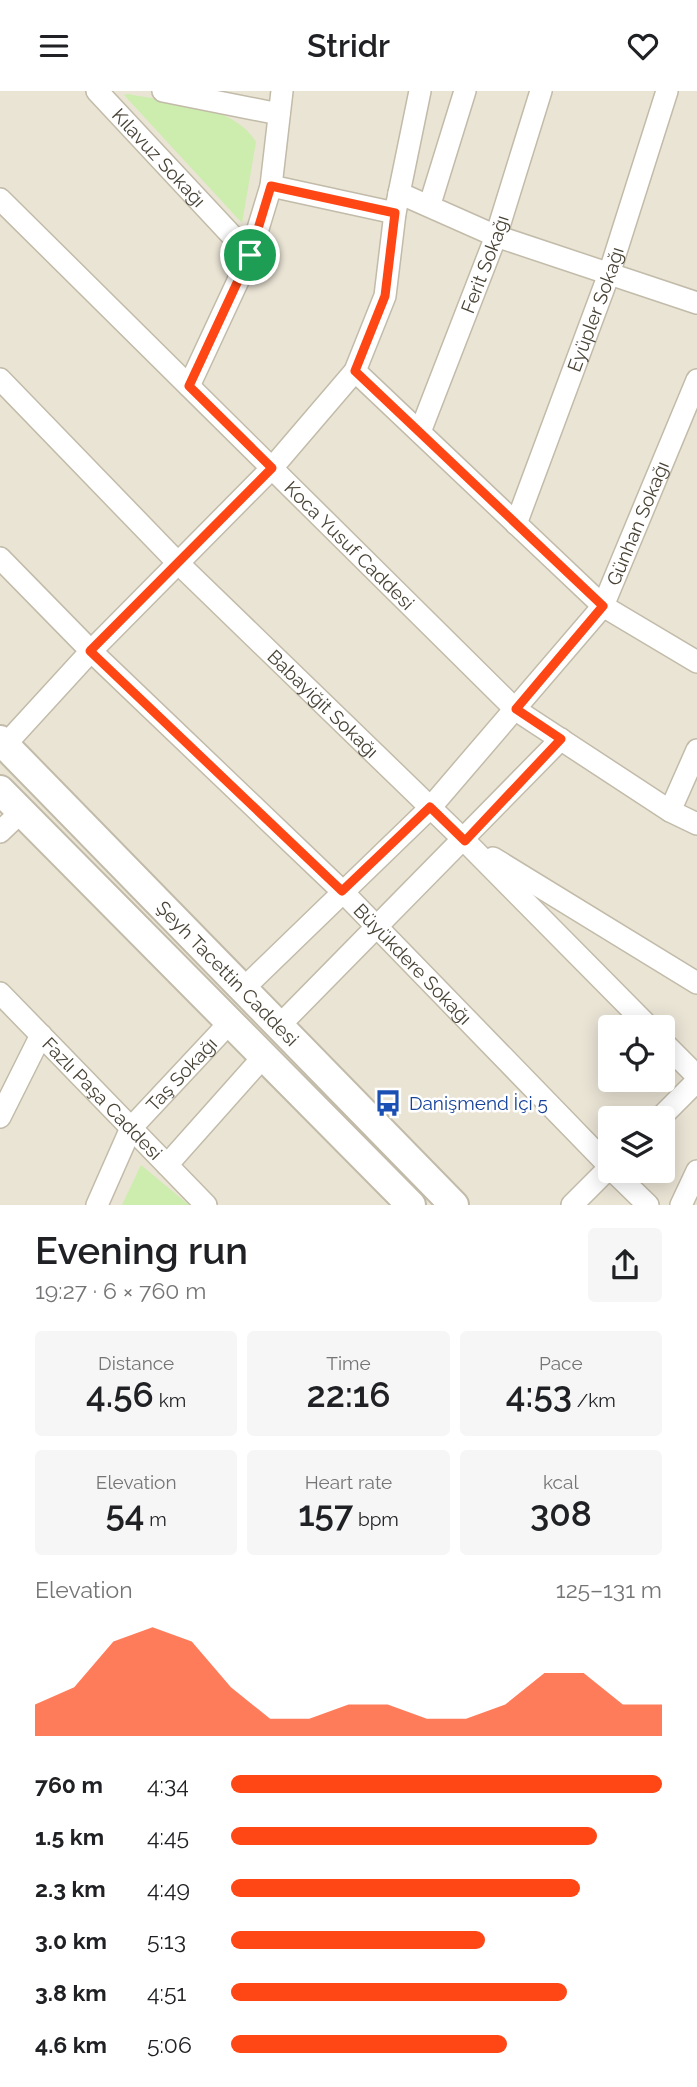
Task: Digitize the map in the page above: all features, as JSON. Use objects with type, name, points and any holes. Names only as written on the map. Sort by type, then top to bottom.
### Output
[{"type":"street","name":"Kılavuz Sokağı","points":[[97,91],[250,255]]},
{"type":"street","points":[[163,91],[279,114]]},
{"type":"street","points":[[189,386],[250,255],[271,186],[282,91]]},
{"type":"street","points":[[2,742],[272,468],[355,371],[385,296],[397,203],[420,91]]},
{"type":"street","points":[[430,204],[465,91]]},
{"type":"street","name":"Ferit Sokağı","points":[[420,432],[496,236],[541,91]]},
{"type":"street","name":"Eyüpler Sokağı","points":[[516,524],[609,274],[667,91]]},
{"type":"street","points":[[271,186],[397,203],[430,204],[496,236],[697,303]]},
{"type":"street","name":"Koca Yusuf Caddesi","points":[[0,199],[516,709],[670,810],[697,824]]},
{"type":"street","points":[[355,371],[603,606],[697,662]]},
{"type":"street","name":"Babayiğit Sokağı","points":[[0,379],[178,563],[465,841],[637,1015]]},
{"type":"street","name":"Günhan Sokağı","points":[[243,989],[430,807],[603,606],[697,380]]},
{"type":"street","name":"Büyükdere Sokağı","points":[[0,558],[90,651],[342,891],[598,1155]]},
{"type":"street","points":[[279,1026],[465,841],[561,739]]},
{"type":"street","name":"Şeyh Tacettin Caddesi","points":[[2,742],[454,1205]]},
{"type":"street","points":[[670,810],[697,750]]},
{"type":"street","name":"Şeyh Tacettin Caddesi","points":[[0,790],[232,1020],[411,1205]]},
{"type":"street","points":[[0,832],[22,811]]},
{"type":"street","points":[[465,841],[697,983]]},
{"type":"street","name":"Fazlı Paşa Caddesi","points":[[0,993],[206,1205]]},
{"type":"street","name":"Taş Sokağı","points":[[97,1205],[131,1128],[232,1020]]},
{"type":"street","points":[[0,1117],[41,1035]]},
{"type":"street","points":[[671,1106],[697,1079],[675,1055]]},
{"type":"street","points":[[167,1165],[264,1056]]},
{"type":"street","points":[[681,1205],[697,1171]]},
{"type":"street","points":[[572,1205],[598,1180]]},
{"type":"street","name":"Büyükdere Sokağı","points":[[626,1183],[648,1205]]},
{"type":"shaded area","points":[[0,91],[697,91],[697,1205],[0,1205]]},
{"type":"green space","points":[[124,95],[216,112],[246,129],[256,142],[242,223]]},
{"type":"green space","points":[[141,1165],[189,1205],[122,1205]]},
{"type":"place","name":"Danişmend İçi 5","points":[[388,1103]]},
{"type":"route","points":[[271,186],[395,213],[385,296],[355,371],[603,606],[516,709],[561,739],[465,841],[430,807],[342,891],[90,651],[272,468],[189,386],[250,255],[271,186]]}]
